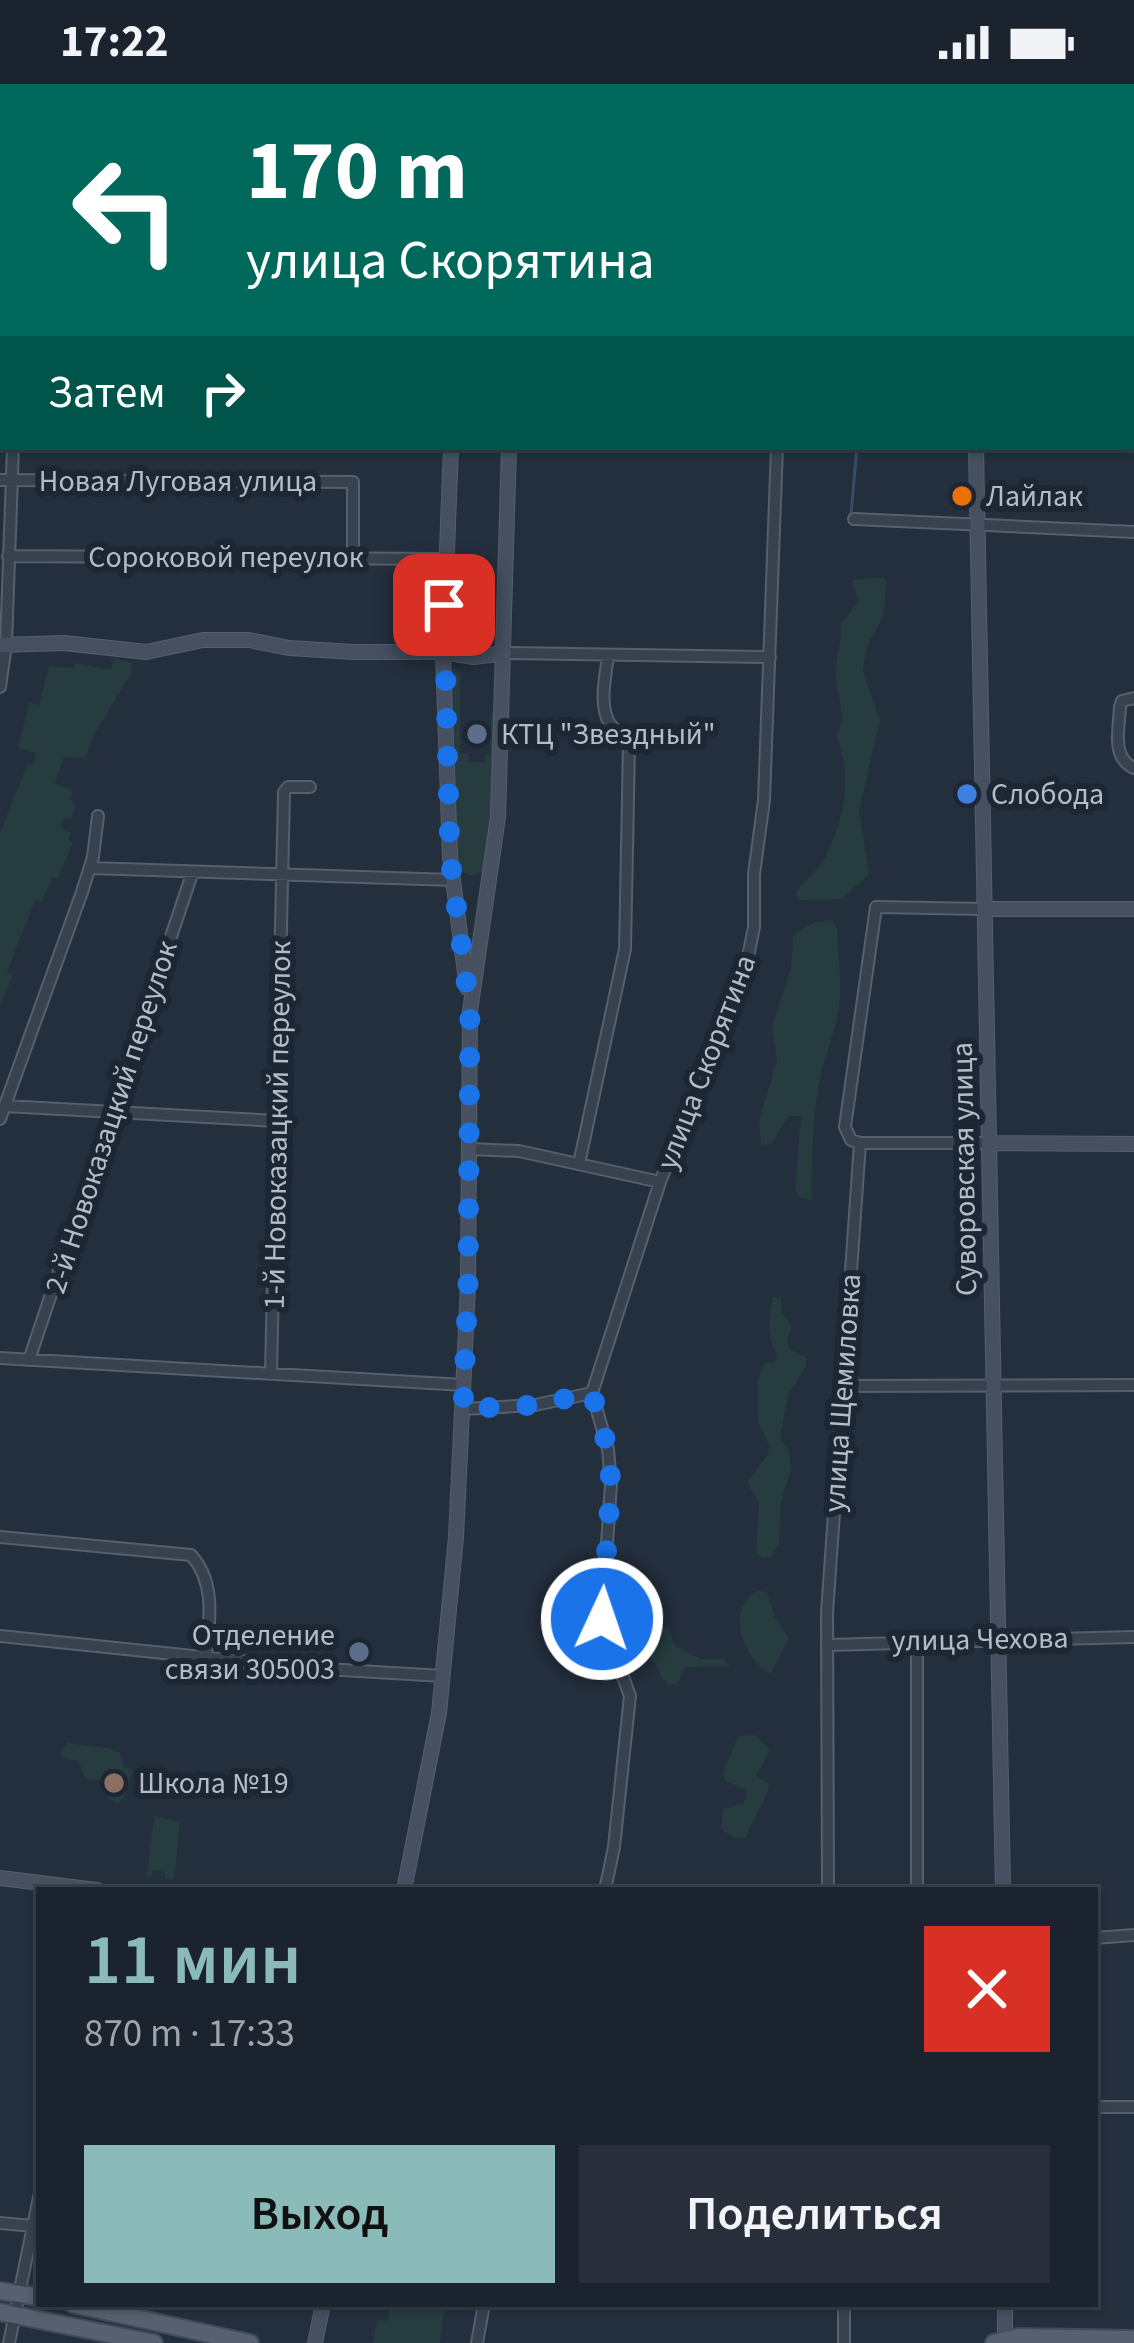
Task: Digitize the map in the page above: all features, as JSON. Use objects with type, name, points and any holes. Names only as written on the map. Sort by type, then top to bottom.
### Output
[{"type":"main road","points":[[87,2307],[250,2343]]},
{"type":"main road","points":[[7,2313],[154,2343]]},
{"type":"main road","points":[[1002,2342],[1118,2340]]},
{"type":"street","points":[[0,687],[8,556],[6,480],[12,450]]},
{"type":"street","points":[[405,1887],[443,1676],[464,1385],[470,1011],[453,880],[443,652],[451,450]]},
{"type":"street","points":[[470,1011],[498,818],[508,450]]},
{"type":"street","name":"улица Скорятина","points":[[592,1393],[660,1182],[752,946],[778,450]]},
{"type":"street","name":"Суворовская улица","points":[[976,450],[1003,1887]]},
{"type":"street","name":"Новая Луговая улица","points":[[6,480],[353,482],[352,558]]},
{"type":"street","points":[[854,519],[1134,532]]},
{"type":"street","name":"Сороковой переулок","points":[[8,556],[445,559]]},
{"type":"street","points":[[3,645],[64,643],[146,652],[203,640],[249,640],[289,648],[474,657],[504,653],[770,657]]},
{"type":"street","points":[[579,1164],[626,937],[629,746],[605,709],[608,655]]},
{"type":"street","points":[[1134,698],[1122,701],[1120,707],[1119,754],[1134,768]]},
{"type":"street","name":"1-й Новоказацкий переулок","points":[[271,1373],[284,792],[288,787],[310,787]]},
{"type":"street","points":[[0,1119],[90,868],[98,817]]},
{"type":"street","points":[[90,868],[453,880]]},
{"type":"street","name":"2-й Новоказацкий переулок","points":[[29,1360],[192,874]]},
{"type":"street","name":"улица Щемиловка","points":[[829,1887],[827,1645],[860,1143],[851,1140],[845,1127],[876,907],[984,909]]},
{"type":"street","points":[[984,909],[1134,909]]},
{"type":"street","points":[[5,1106],[277,1121]]},
{"type":"street","points":[[860,1143],[1134,1144]]},
{"type":"street","points":[[469,1149],[519,1151],[660,1182]]},
{"type":"street","points":[[0,1358],[464,1385]]},
{"type":"street","points":[[845,1386],[1134,1385]]},
{"type":"street","points":[[463,1409],[535,1405],[592,1393],[608,1449],[611,1484],[602,1619],[630,1696],[606,1887]]},
{"type":"street","points":[[0,1538],[191,1556],[204,1575],[210,1599],[206,1658]]},
{"type":"street","points":[[0,1636],[443,1676]]},
{"type":"street","name":"улица Чехова","points":[[827,1645],[1134,1637]]},
{"type":"street","points":[[917,1640],[917,1887]]},
{"type":"street","points":[[0,1878],[73,1887]]},
{"type":"street","points":[[1098,1938],[1134,1935]]},
{"type":"street","points":[[1098,2107],[1134,2107]]},
{"type":"street","points":[[9,2343],[10,2292],[36,2212]]},
{"type":"street","points":[[0,2223],[33,2226]]},
{"type":"street","points":[[315,2343],[322,2307]]},
{"type":"street","points":[[477,2343],[483,2307]]},
{"type":"street","points":[[844,2307],[844,2343]]},
{"type":"street","points":[[1002,2342],[1005,2307]]},
{"type":"green space","points":[[853,580],[887,580],[883,616],[866,649],[863,671],[880,720],[859,811],[869,874],[842,899],[799,900],[796,893],[822,862],[842,813],[844,767],[837,737],[841,716],[836,675],[840,625],[858,602]]},
{"type":"green space","points":[[114,658],[132,663],[131,673],[85,758],[64,757],[55,783],[73,791],[72,818],[65,818],[61,829],[71,832],[73,842],[58,879],[52,877],[42,902],[35,900],[7,972],[13,975],[0,1006],[0,833],[36,753],[18,748],[29,703],[39,705],[49,666],[74,668],[75,663],[111,670]]},
{"type":"green space","points":[[453,668],[460,673],[460,753],[468,753],[469,762],[485,762],[490,753],[491,714],[497,709],[486,869],[474,876],[464,873],[457,863]]},
{"type":"green space","points":[[832,920],[837,928],[840,995],[818,1088],[812,1201],[799,1197],[795,1190],[801,1116],[788,1116],[772,1143],[761,1145],[759,1120],[777,1061],[772,1027],[791,969],[793,935],[815,922]]},
{"type":"green space","points":[[773,1297],[781,1297],[782,1313],[791,1326],[787,1342],[806,1358],[806,1366],[788,1395],[780,1437],[789,1452],[791,1469],[781,1501],[779,1543],[771,1557],[763,1558],[756,1553],[759,1504],[747,1482],[768,1454],[769,1445],[758,1422],[758,1379],[765,1363],[774,1363],[777,1355],[769,1327]]},
{"type":"green space","points":[[759,1590],[767,1592],[789,1638],[770,1674],[752,1656],[741,1632],[742,1608]]},
{"type":"green space","points":[[609,1597],[642,1622],[669,1628],[674,1645],[700,1659],[724,1659],[730,1666],[685,1667],[678,1683],[670,1685],[655,1662],[606,1615]]},
{"type":"green space","points":[[755,1735],[770,1750],[756,1776],[769,1784],[747,1837],[735,1838],[721,1829],[723,1809],[743,1804],[747,1796],[744,1789],[725,1781],[723,1773],[738,1736]]},
{"type":"green space","points":[[68,1742],[120,1753],[124,1767],[133,1770],[124,1798],[117,1803],[107,1797],[105,1780],[86,1779],[78,1761],[63,1758],[61,1751]]},
{"type":"green space","points":[[154,1816],[180,1822],[174,1880],[153,1870],[147,1877]]},
{"type":"green space","points":[[390,2307],[445,2307],[440,2343],[373,2343],[377,2319],[387,2321]]},
{"type":"waterway","points":[[851,514],[857,450]]},
{"type":"place","name":"Лайлак","points":[[962,496]]},
{"type":"place","name":"КТЦ \"Звездный\"","points":[[477,734]]},
{"type":"place","name":"Слобода","points":[[967,794]]},
{"type":"place","name":"Отделение связи 305003","points":[[359,1652]]},
{"type":"place","name":"Школа №19","points":[[114,1783]]},
{"type":"route","points":[[444,605],[450,857],[470,1011],[463,1409],[535,1405],[592,1393],[608,1449],[611,1484],[602,1619]]}]
